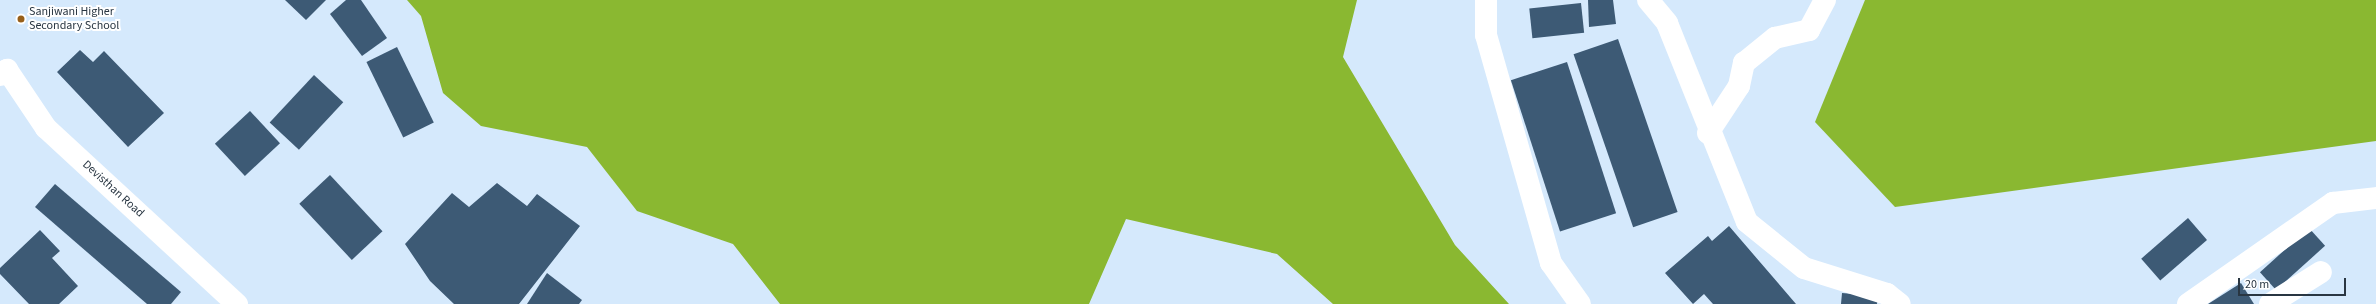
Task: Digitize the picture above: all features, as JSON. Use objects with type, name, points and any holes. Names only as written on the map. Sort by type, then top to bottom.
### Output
[{"type":"street","points":[[1486,0],[1486,35],[1551,263],[1580,304]]},
{"type":"street","points":[[1648,0],[1666,23],[1708,133],[1747,222],[1779,252],[1804,268],[1887,294],[1900,304]]},
{"type":"street","points":[[1708,133],[1739,86],[1744,63],[1775,38],[1809,30],[1825,0]]},
{"type":"street","name":"Devisthan Road","points":[[0,75],[7,70],[46,128],[237,304]]},
{"type":"street","points":[[2188,304],[2333,203],[2376,198]]},
{"type":"street","points":[[2270,304],[2321,272]]},
{"type":"green space","points":[[407,0],[1357,0],[1343,57],[1455,245],[1509,304],[1333,304],[1277,254],[1126,219],[1089,304],[780,304],[733,244],[637,211],[587,147],[481,126],[443,93],[421,16]]},
{"type":"green space","points":[[1865,0],[2376,0],[2376,141],[1895,207],[1815,122]]},
{"type":"building","points":[[285,0],[326,0],[306,20]]},
{"type":"building","points":[[346,0],[361,0],[387,38],[362,56],[330,14]]},
{"type":"building","points":[[1588,0],[1613,0],[1616,24],[1589,27]]},
{"type":"building","points":[[1581,3],[1584,33],[1532,38],[1529,8]]},
{"type":"building","points":[[1618,39],[1678,212],[1633,227],[1574,54]]},
{"type":"building","points":[[397,47],[434,122],[403,137],[366,62]]},
{"type":"building","points":[[80,50],[93,62],[104,51],[164,113],[128,147],[57,72]]},
{"type":"building","points":[[1567,62],[1616,213],[1560,231],[1511,80]]},
{"type":"building","points":[[314,75],[343,102],[299,150],[270,123]]},
{"type":"building","points":[[250,111],[280,143],[245,176],[215,144]]},
{"type":"building","points":[[330,175],[383,231],[352,260],[299,204]]},
{"type":"building","points":[[497,183],[527,206],[537,194],[580,226],[519,304],[454,304],[430,281],[405,244],[452,193],[469,207]]},
{"type":"building","points":[[55,184],[181,292],[171,304],[147,304],[35,207]]},
{"type":"building","points":[[2188,218],[2207,240],[2160,281],[2141,259]]},
{"type":"building","points":[[1729,226],[1796,304],[1713,304],[1704,294],[1693,304],[1665,273],[1708,236],[1712,241]]},
{"type":"building","points":[[2309,228],[2325,246],[2276,290],[2260,272]]},
{"type":"building","points":[[40,230],[60,251],[52,258],[78,286],[59,304],[29,304],[0,274],[0,268]]},
{"type":"building","points":[[547,273],[582,300],[579,304],[527,304]]},
{"type":"building","points":[[2241,283],[2254,304],[2208,304]]},
{"type":"building","points":[[1842,293],[1878,296],[1877,304],[1841,304]]},
{"type":"place","name":"Sanjiwani Higher Secondary School","points":[[21,19]]}]
